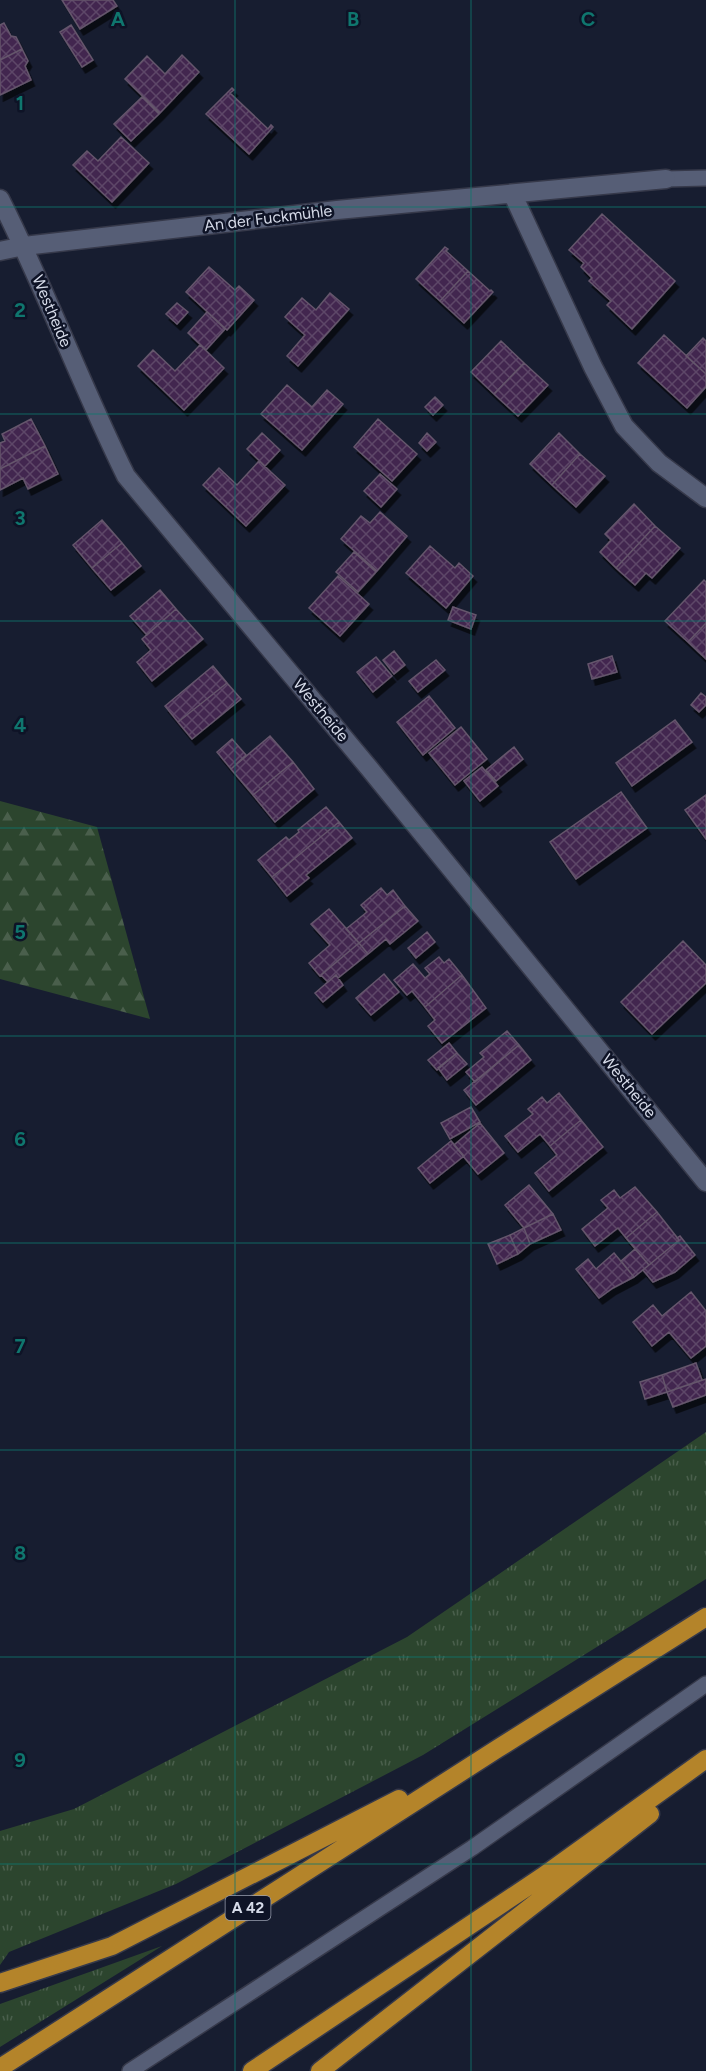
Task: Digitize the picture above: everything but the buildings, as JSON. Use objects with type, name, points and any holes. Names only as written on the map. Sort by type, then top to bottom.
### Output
[{"type":"highway","name":"A 42","points":[[0,2068],[496,1749],[706,1617]]},
{"type":"highway","points":[[0,1983],[28,1976],[112,1946],[496,1749]]},
{"type":"highway","points":[[252,2071],[542,1877],[706,1759]]},
{"type":"highway","points":[[320,2071],[706,1769]]},
{"type":"street","name":"An der Fuckmühle","points":[[0,251],[24,246],[337,210],[666,179]]},
{"type":"street","points":[[513,195],[593,367],[624,426],[659,463],[706,498]]},
{"type":"street","name":"Westheide","points":[[0,199],[24,246],[100,422],[126,476],[369,768],[706,1182]]},
{"type":"lane","name":"An der Fuckmühle","points":[[666,179],[706,178]]},
{"type":"lane","points":[[130,2071],[472,1848],[706,1683]]},
{"type":"green space","points":[[0,801],[97,827],[150,1019],[0,979]]},
{"type":"green space","points":[[706,1432],[706,1579],[423,1755],[176,1884],[9,1952],[0,1965],[0,1831],[74,1809],[407,1637]]},
{"type":"green space","points":[[162,1946],[0,2047],[0,2004]]}]
